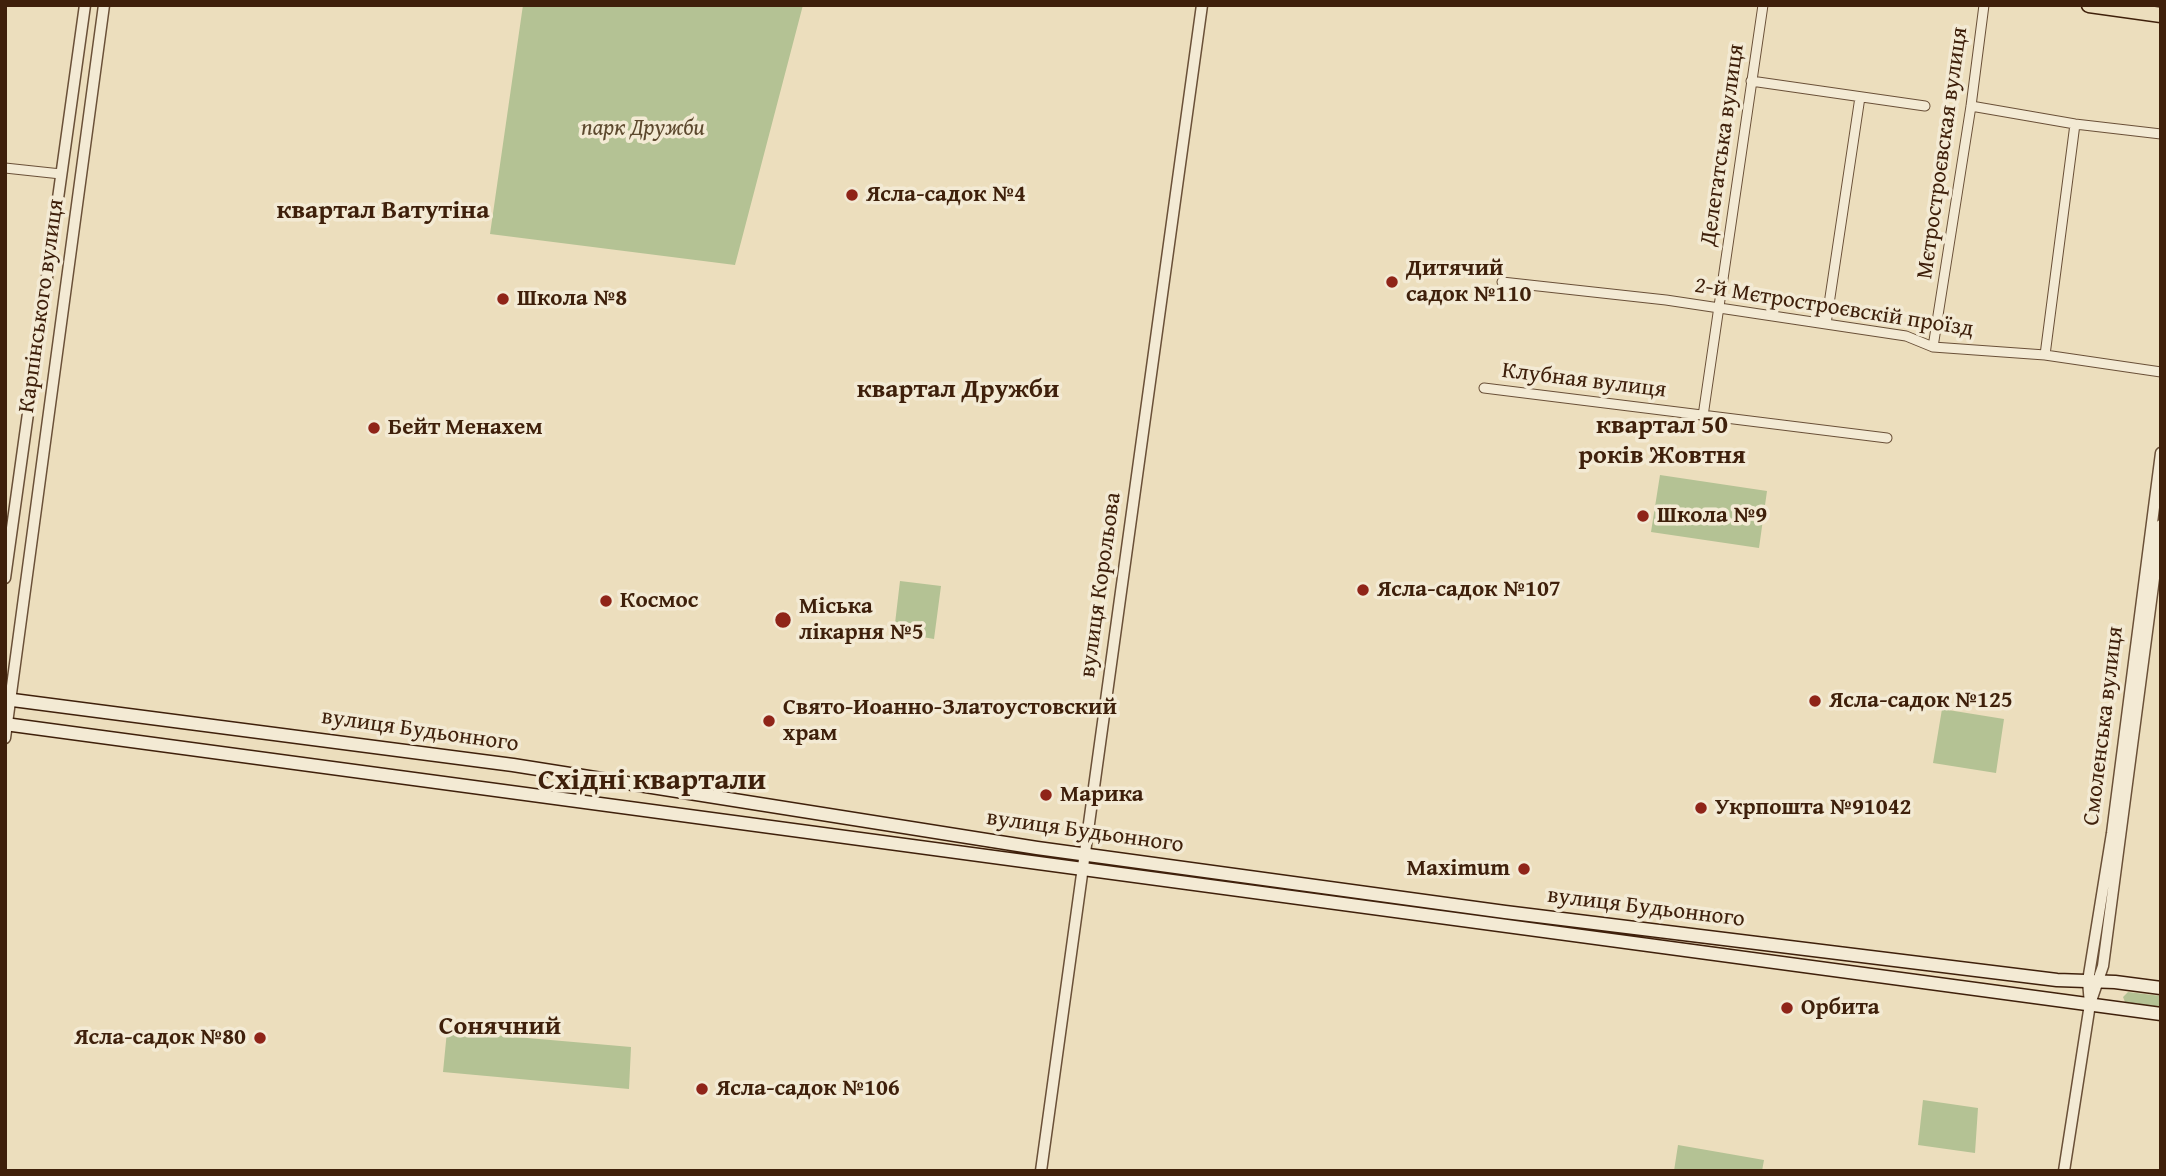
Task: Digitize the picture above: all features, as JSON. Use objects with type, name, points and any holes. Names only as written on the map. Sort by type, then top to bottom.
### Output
[{"type":"main road","points":[[2089,5],[2161,15]]},
{"type":"main road","name":"вулиця Будьонного","points":[[8,699],[513,765],[1085,854],[1505,912],[2044,978],[2161,988]]},
{"type":"main road","name":"вулиця Будьонного","points":[[6,724],[673,812],[1082,871],[2161,1014]]},
{"type":"street","name":"Карпінського вулиця","points":[[5,578],[85,5]]},
{"type":"street","name":"Карпінського вулиця","points":[[5,738],[8,699],[104,5]]},
{"type":"street","name":"вулиця Корольова","points":[[1041,1171],[1202,5]]},
{"type":"street","name":"Делегатська вулиця","points":[[1703,416],[1763,5]]},
{"type":"street","name":"Мєтростроєвская вулиця","points":[[1933,347],[1971,107],[1984,5]]},
{"type":"street","points":[[1751,80],[1925,106]]},
{"type":"street","points":[[1826,324],[1860,97]]},
{"type":"street","points":[[1971,107],[2075,124],[2161,134]]},
{"type":"street","points":[[2045,355],[2075,124]]},
{"type":"street","points":[[5,168],[61,174]]},
{"type":"street","name":"2-й Мєтростроєвскій проїзд","points":[[1502,282],[1906,336],[1933,347],[2045,355],[2161,372]]},
{"type":"street","name":"Клубная вулиця","points":[[1484,388],[1887,438]]},
{"type":"street","name":"Смоленська вулиця","points":[[2094,982],[2161,453]]},
{"type":"street","name":"Смоленська вулиця","points":[[2064,1171],[2161,525]]},
{"type":"green space","name":"парк Дружби","points":[[523,5],[803,5],[735,265],[490,234]]},
{"type":"green space","points":[[1660,475],[1767,491],[1759,548],[1651,532]]},
{"type":"green space","points":[[900,581],[941,586],[934,639],[894,632]]},
{"type":"green space","points":[[1942,709],[2004,719],[1996,773],[1933,763]]},
{"type":"green space","points":[[2128,992],[2161,996],[2161,1007],[2125,1002],[2123,997]]},
{"type":"green space","points":[[447,1031],[631,1047],[629,1089],[443,1072]]},
{"type":"green space","points":[[1923,1100],[1978,1108],[1975,1153],[1918,1145]]},
{"type":"green space","points":[[1678,1145],[1764,1160],[1762,1171],[1674,1171]]},
{"type":"place","name":"Ясла-садок №4","points":[[852,195]]},
{"type":"place","name":"Дитячий садок №110","points":[[1392,282]]},
{"type":"place","name":"Школа №8","points":[[503,299]]},
{"type":"place","name":"Бейт Менахем","points":[[374,428]]},
{"type":"place","name":"Школа №9","points":[[1643,516]]},
{"type":"place","name":"Ясла-садок №107","points":[[1363,590]]},
{"type":"place","name":"Космос","points":[[606,601]]},
{"type":"place","name":"Міська лікарня №5","points":[[783,620]]},
{"type":"place","name":"Ясла-садок №125","points":[[1815,701]]},
{"type":"place","name":"Свято-Иоанно-Златоустовский храм","points":[[769,721]]},
{"type":"place","name":"Марика","points":[[1046,795]]},
{"type":"place","name":"Укрпошта №91042","points":[[1701,808]]},
{"type":"place","name":"Maximum","points":[[1524,869]]},
{"type":"place","name":"Орбита","points":[[1787,1008]]},
{"type":"place","name":"Ясла-садок №80","points":[[260,1038]]},
{"type":"place","name":"Ясла-садок №106","points":[[702,1089]]},
{"type":"district","name":"квартал Ватутіна","points":[[383,211]]},
{"type":"district","name":"квартал Дружби","points":[[958,390]]},
{"type":"district","name":"квартал 50 років Жовтня","points":[[1662,441]]},
{"type":"district","name":"Східні квартали","points":[[652,781]]},
{"type":"district","name":"Сонячний","points":[[500,1027]]}]
